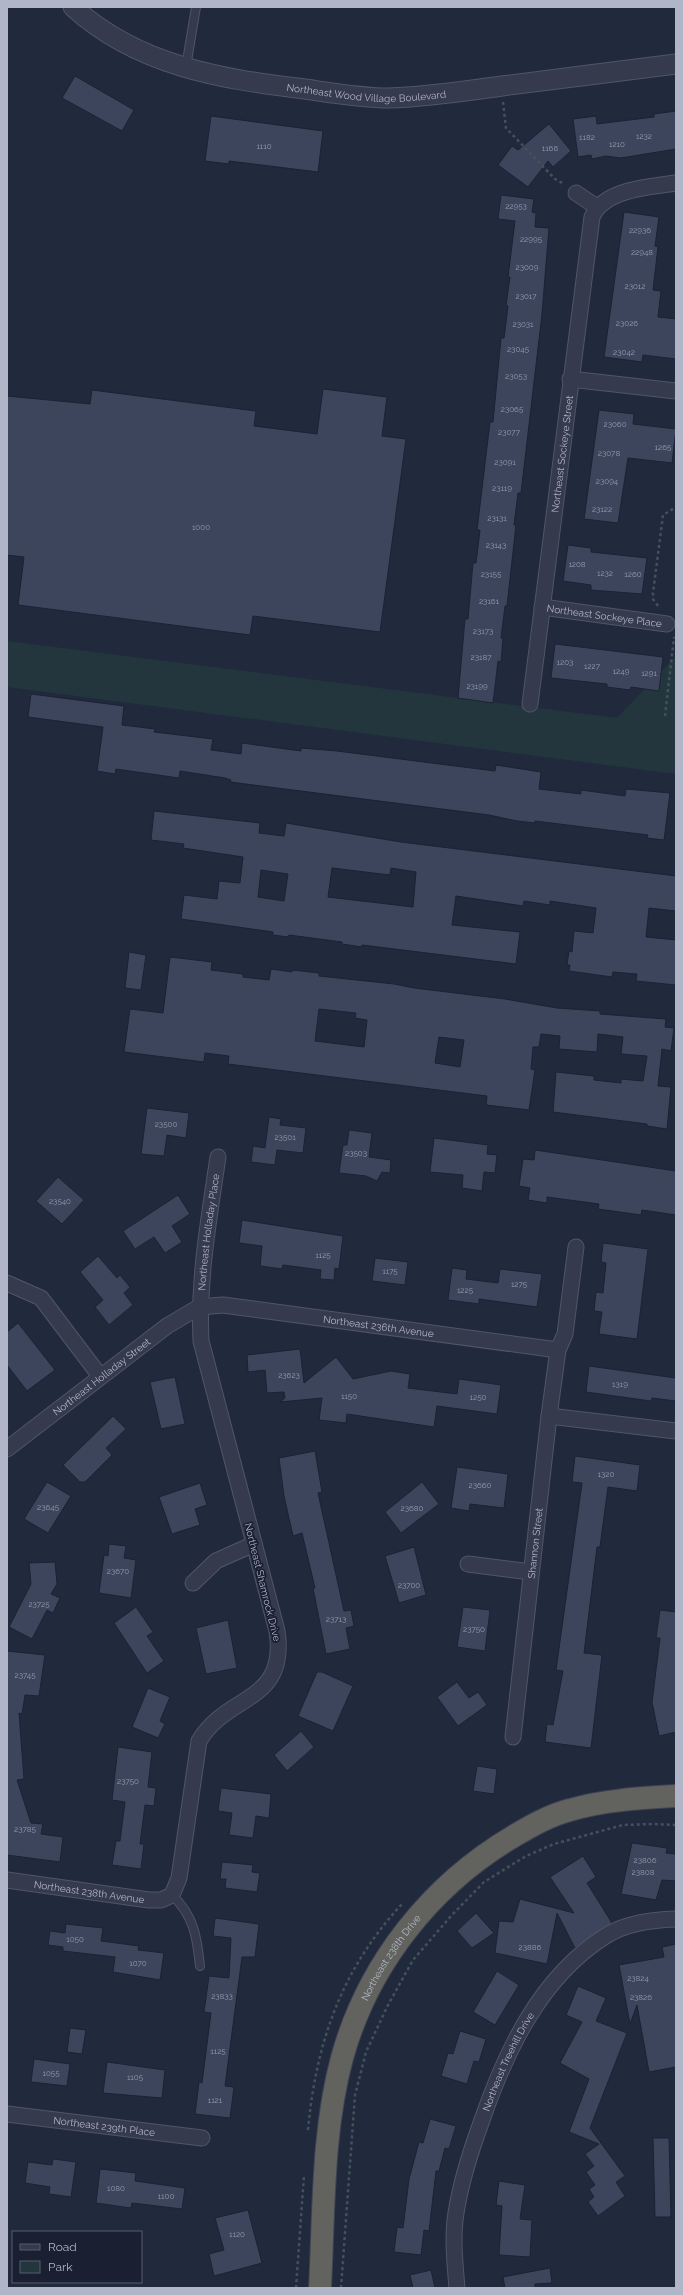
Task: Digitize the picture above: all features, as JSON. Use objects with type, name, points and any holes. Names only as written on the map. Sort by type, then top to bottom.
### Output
[{"type":"highway","name":"Northeast 238th Drive","points":[[320,2288],[328,2136],[334,2095],[343,2057],[371,1985],[420,1911],[464,1871],[499,1845],[536,1823],[569,1810],[615,1801],[676,1796]]},
{"type":"street","name":"Northeast Wood Village Boulevard","points":[[73,7],[126,44],[153,57],[214,77],[258,84],[366,97],[416,97],[676,64]]},
{"type":"street","points":[[576,193],[597,207],[609,199],[624,193],[676,183]]},
{"type":"street","name":"Northeast Sockeye Street","points":[[530,704],[590,224],[597,207]]},
{"type":"street","points":[[570,379],[676,391]]},
{"type":"street","name":"Northeast Sockeye Place","points":[[542,607],[667,624]]},
{"type":"street","name":"Northeast Holladay Place","points":[[199,1307],[204,1257],[218,1157]]},
{"type":"street","name":"Shannon Street","points":[[513,1737],[530,1572],[549,1416],[558,1350],[565,1334],[576,1247]]},
{"type":"street","points":[[7,1283],[41,1298],[100,1376]]},
{"type":"street","name":"Northeast 236th Avenue","points":[[199,1307],[223,1305],[558,1350]]},
{"type":"street","name":"Northeast Holladay Street","points":[[7,1449],[167,1326],[199,1307]]},
{"type":"street","name":"Northeast Shamrock Drive","points":[[172,1895],[179,1878],[199,1741],[206,1730],[218,1717],[259,1692],[276,1670],[280,1647],[201,1341],[199,1307]]},
{"type":"street","points":[[549,1416],[676,1431]]},
{"type":"street","points":[[193,1583],[216,1561],[254,1544]]},
{"type":"street","points":[[468,1564],[530,1572]]},
{"type":"street","name":"Northeast 238th Avenue","points":[[7,1880],[149,1900],[160,1900],[172,1895]]},
{"type":"street","name":"Northeast Treehill Drive","points":[[458,2288],[455,2263],[455,2214],[464,2171],[494,2087],[525,2023],[548,1988],[582,1953],[605,1936],[649,1920],[676,1919]]},
{"type":"street","name":"Northeast 239th Place","points":[[7,2114],[202,2138]]},
{"type":"lane","points":[[186,68],[196,7]]},
{"type":"lane","points":[[172,1895],[185,1908],[198,1940],[200,1966]]},
{"type":"path","points":[[501,86],[506,128],[555,179],[576,193]]},
{"type":"path","points":[[341,2288],[354,2096],[366,2052],[388,2005],[413,1960],[450,1916],[484,1882],[526,1856],[554,1844],[623,1825],[676,1825]]},
{"type":"path","points":[[307,2138],[311,2092],[338,1997],[370,1942],[408,1898]]},
{"type":"path","points":[[296,2288],[305,2168]]},
{"type":"green space","points":[[7,641],[617,718],[676,656],[676,774],[7,687]]},
{"type":"building","points":[[75,76],[134,110],[122,131],[62,98]]},
{"type":"building","points":[[676,111],[676,149],[621,158],[606,156],[592,159],[591,155],[578,157],[573,119],[596,116],[597,124],[654,117],[654,114]]},
{"type":"building","points":[[211,116],[323,131],[318,172],[229,161],[229,164],[205,161]]},
{"type":"building","points":[[549,124],[571,151],[553,167],[548,161],[528,187],[498,165],[512,146],[518,150]]},
{"type":"building","points":[[501,195],[534,199],[532,212],[536,213],[535,227],[549,228],[542,314],[521,493],[518,493],[507,606],[505,606],[501,638],[503,638],[501,662],[498,661],[493,703],[458,698],[465,619],[468,619],[473,563],[476,563],[480,530],[477,530],[490,422],[493,422],[501,338],[504,338],[508,306],[506,305],[510,277],[508,277],[515,221],[498,219]]},
{"type":"building","points":[[624,212],[659,217],[655,246],[658,247],[653,290],[661,291],[658,317],[676,319],[676,359],[643,355],[642,362],[604,357]]},
{"type":"building","points":[[323,389],[387,397],[382,436],[406,439],[380,632],[253,616],[250,635],[18,605],[24,557],[7,555],[7,396],[90,404],[92,390],[256,411],[254,426],[317,434]]},
{"type":"building","points":[[599,410],[634,414],[633,424],[676,429],[672,463],[628,458],[618,523],[584,519]]},
{"type":"building","points":[[568,545],[591,548],[591,552],[647,558],[642,594],[591,590],[591,585],[563,581]]},
{"type":"building","points":[[555,644],[663,657],[659,691],[631,687],[630,690],[607,687],[607,684],[551,678]]},
{"type":"building","points":[[31,694],[124,706],[122,725],[155,729],[154,732],[213,739],[211,750],[241,754],[242,743],[301,751],[301,748],[337,751],[495,771],[496,765],[541,772],[539,789],[581,794],[581,790],[625,796],[626,789],[670,793],[664,840],[647,838],[648,835],[535,821],[535,823],[517,821],[489,815],[230,782],[231,780],[225,778],[180,771],[179,778],[116,769],[115,774],[97,771],[103,727],[28,717]]},
{"type":"building","points":[[154,811],[260,823],[259,833],[284,836],[286,823],[401,842],[676,876],[676,911],[649,908],[646,937],[676,940],[676,985],[636,981],[637,974],[613,972],[612,977],[569,971],[570,965],[567,965],[569,951],[572,952],[574,931],[593,933],[596,908],[550,901],[550,905],[524,901],[523,906],[456,896],[452,925],[520,932],[516,964],[362,945],[362,947],[342,944],[342,942],[289,935],[288,937],[273,935],[273,932],[181,919],[184,895],[217,899],[219,881],[240,883],[243,857],[183,848],[184,844],[151,840]],"holes":[[[332,868],[390,875],[391,868],[416,872],[413,907],[328,897]],[[261,870],[288,874],[284,901],[258,897]]]},
{"type":"building","points":[[129,952],[146,955],[141,990],[125,988]]},
{"type":"building","points":[[170,957],[212,962],[211,970],[243,974],[243,977],[269,980],[271,969],[292,972],[292,970],[319,973],[319,976],[394,984],[414,988],[505,999],[557,1008],[600,1011],[600,1014],[666,1019],[665,1027],[674,1028],[671,1051],[662,1049],[658,1086],[671,1087],[667,1129],[647,1126],[647,1124],[553,1112],[556,1072],[594,1076],[594,1080],[621,1083],[621,1079],[643,1081],[647,1056],[621,1054],[623,1037],[598,1034],[597,1052],[559,1049],[560,1036],[541,1034],[539,1047],[533,1047],[531,1069],[535,1070],[529,1110],[486,1105],[487,1096],[228,1064],[229,1056],[205,1053],[204,1062],[124,1052],[130,1009],[163,1013]],"holes":[[[319,1009],[356,1013],[355,1018],[367,1020],[364,1047],[315,1041]],[[439,1037],[464,1040],[460,1067],[435,1063]]]},
{"type":"building","points":[[147,1108],[189,1113],[186,1138],[167,1135],[164,1156],[141,1154]]},
{"type":"building","points":[[269,1117],[281,1119],[280,1125],[306,1128],[303,1153],[277,1150],[275,1165],[251,1162],[253,1146],[265,1148]]},
{"type":"building","points":[[349,1130],[372,1133],[369,1157],[391,1160],[390,1173],[382,1172],[377,1181],[366,1176],[339,1173],[343,1145],[347,1145]]},
{"type":"building","points":[[434,1138],[488,1145],[487,1154],[497,1155],[495,1173],[484,1172],[482,1191],[462,1188],[463,1175],[430,1172]]},
{"type":"building","points":[[535,1150],[676,1171],[676,1215],[642,1210],[641,1215],[598,1209],[599,1204],[547,1197],[547,1203],[528,1200],[530,1188],[519,1186],[523,1159],[534,1160]]},
{"type":"building","points":[[58,1177],[84,1200],[62,1224],[36,1201]]},
{"type":"building","points":[[178,1195],[190,1214],[172,1226],[182,1242],[165,1253],[154,1237],[135,1249],[123,1231]]},
{"type":"building","points":[[242,1220],[343,1236],[339,1269],[335,1268],[334,1280],[320,1279],[321,1270],[283,1265],[282,1269],[260,1266],[262,1246],[239,1243]]},
{"type":"building","points":[[603,1243],[648,1249],[637,1339],[599,1334],[602,1312],[594,1311],[596,1292],[603,1293],[606,1263],[601,1262]]},
{"type":"building","points":[[98,1256],[117,1278],[120,1275],[130,1287],[124,1293],[133,1305],[109,1325],[95,1307],[103,1300],[80,1272]]},
{"type":"building","points":[[375,1258],[408,1262],[405,1285],[372,1281]]},
{"type":"building","points":[[452,1268],[467,1270],[466,1279],[498,1283],[500,1269],[542,1274],[537,1307],[479,1299],[479,1304],[448,1300]]},
{"type":"building","points":[[18,1323],[55,1370],[27,1391],[7,1365],[7,1332]]},
{"type":"building","points":[[300,1349],[304,1383],[336,1357],[353,1379],[391,1371],[410,1374],[408,1388],[457,1394],[459,1379],[501,1385],[497,1414],[437,1406],[434,1427],[347,1414],[346,1423],[319,1420],[322,1398],[280,1402],[285,1398],[284,1392],[267,1393],[265,1370],[248,1372],[247,1355]]},
{"type":"building","points":[[589,1366],[676,1378],[676,1401],[652,1398],[651,1401],[586,1392]]},
{"type":"building","points":[[175,1377],[185,1424],[161,1429],[150,1382]]},
{"type":"building","points":[[113,1416],[126,1429],[106,1448],[112,1455],[85,1482],[80,1482],[63,1465]]},
{"type":"building","points":[[315,1451],[322,1492],[318,1493],[344,1611],[351,1610],[354,1626],[346,1628],[350,1649],[326,1654],[313,1588],[315,1588],[302,1533],[293,1536],[284,1496],[279,1458]]},
{"type":"building","points":[[575,1456],[640,1465],[637,1491],[608,1487],[600,1547],[597,1547],[584,1653],[602,1655],[591,1748],[545,1742],[547,1724],[553,1725],[563,1671],[556,1670],[582,1483],[572,1482]]},
{"type":"building","points":[[457,1467],[508,1474],[504,1508],[470,1504],[469,1511],[451,1508]]},
{"type":"building","points":[[47,1482],[71,1496],[48,1533],[24,1519]]},
{"type":"building","points":[[422,1482],[439,1504],[401,1533],[385,1512]]},
{"type":"building","points":[[200,1483],[207,1505],[195,1509],[200,1525],[172,1534],[159,1497]]},
{"type":"building","points":[[109,1544],[126,1546],[124,1558],[136,1560],[131,1598],[99,1593],[104,1555],[108,1556]]},
{"type":"building","points":[[414,1547],[426,1595],[399,1603],[385,1556]]},
{"type":"building","points":[[55,1562],[57,1584],[51,1594],[60,1598],[53,1613],[47,1610],[32,1639],[9,1627],[31,1584],[29,1563]]},
{"type":"building","points":[[136,1607],[153,1632],[147,1636],[164,1661],[147,1673],[114,1623]]},
{"type":"building","points":[[463,1607],[490,1610],[485,1651],[457,1647]]},
{"type":"building","points":[[660,1610],[676,1612],[676,1732],[659,1736],[652,1702],[660,1638],[656,1638]]},
{"type":"building","points":[[228,1620],[237,1668],[206,1674],[196,1628]]},
{"type":"building","points":[[7,1651],[45,1655],[39,1696],[25,1695],[22,1714],[19,1713],[24,1779],[17,1780],[31,1823],[43,1824],[41,1834],[63,1837],[60,1862],[7,1855]]},
{"type":"building","points":[[317,1672],[322,1672],[353,1686],[333,1731],[298,1716]]},
{"type":"building","points":[[457,1682],[469,1698],[478,1692],[487,1705],[458,1726],[437,1697]]},
{"type":"building","points":[[148,1688],[170,1697],[160,1721],[165,1724],[158,1738],[132,1727]]},
{"type":"building","points":[[301,1731],[314,1747],[287,1771],[274,1755]]},
{"type":"building","points":[[118,1747],[152,1752],[148,1787],[156,1788],[154,1806],[145,1805],[140,1844],[144,1844],[141,1869],[112,1865],[116,1841],[120,1841],[125,1802],[112,1800]]},
{"type":"building","points":[[477,1766],[497,1769],[494,1794],[473,1791]]},
{"type":"building","points":[[221,1788],[271,1794],[269,1818],[256,1816],[253,1838],[229,1835],[232,1813],[218,1811]]},
{"type":"building","points":[[632,1843],[667,1848],[666,1853],[676,1854],[676,1881],[662,1880],[656,1900],[621,1894]]},
{"type":"building","points":[[583,1856],[596,1877],[587,1883],[612,1923],[575,1948],[557,1913],[547,1964],[495,1953],[499,1921],[513,1922],[520,1899],[574,1913],[550,1877]]},
{"type":"building","points":[[222,1862],[253,1865],[252,1872],[260,1873],[257,1892],[225,1888],[226,1879],[220,1879]]},
{"type":"building","points":[[476,1913],[494,1933],[472,1948],[457,1931]]},
{"type":"building","points":[[215,1918],[259,1924],[255,1957],[242,1957],[225,2086],[234,2087],[230,2118],[195,2114],[199,2082],[202,2083],[211,2013],[204,2012],[209,1976],[229,1978],[231,1938],[213,1936]]},
{"type":"building","points":[[66,1924],[103,1928],[101,1941],[139,1946],[138,1950],[164,1953],[160,1980],[113,1972],[115,1957],[63,1951],[63,1947],[48,1945],[50,1931],[65,1933]]},
{"type":"building","points":[[676,1944],[676,2067],[649,2072],[637,2005],[630,2024],[619,1965],[664,1957],[662,1947]]},
{"type":"building","points":[[497,1971],[519,1985],[495,2025],[473,2012]]},
{"type":"building","points":[[578,1986],[606,1998],[596,2021],[627,2033],[590,2128],[625,2176],[616,2182],[625,2196],[598,2216],[588,2202],[594,2197],[589,2189],[595,2185],[586,2172],[594,2166],[585,2154],[599,2144],[569,2132],[589,2079],[560,2063],[582,2022],[566,2015]]},
{"type":"building","points":[[70,2028],[86,2030],[82,2054],[67,2052]]},
{"type":"building","points":[[460,2031],[486,2039],[479,2062],[474,2061],[467,2084],[441,2076],[448,2053],[453,2054]]},
{"type":"building","points":[[34,2059],[70,2064],[67,2086],[31,2082]]},
{"type":"building","points":[[107,2062],[165,2070],[162,2098],[103,2093]]},
{"type":"building","points":[[430,2119],[456,2126],[449,2149],[445,2148],[439,2171],[436,2171],[429,2231],[424,2230],[421,2255],[394,2252],[397,2227],[403,2228],[409,2179],[419,2142],[423,2143]]},
{"type":"building","points":[[653,2138],[669,2138],[671,2217],[655,2217]]},
{"type":"building","points":[[53,2159],[76,2162],[71,2197],[49,2194],[50,2187],[25,2183],[28,2162],[52,2165]]},
{"type":"building","points":[[100,2169],[136,2173],[135,2181],[185,2188],[182,2209],[132,2203],[131,2208],[96,2203]]},
{"type":"building","points":[[499,2181],[525,2185],[520,2219],[532,2220],[530,2257],[499,2255],[502,2206],[496,2205]]},
{"type":"building","points":[[248,2210],[262,2263],[214,2276],[209,2254],[224,2250],[215,2218]]},
{"type":"building","points":[[550,2268],[552,2283],[535,2284],[535,2288],[505,2288],[503,2277]]},
{"type":"building","points":[[431,2270],[435,2288],[413,2288],[410,2275]]}]
